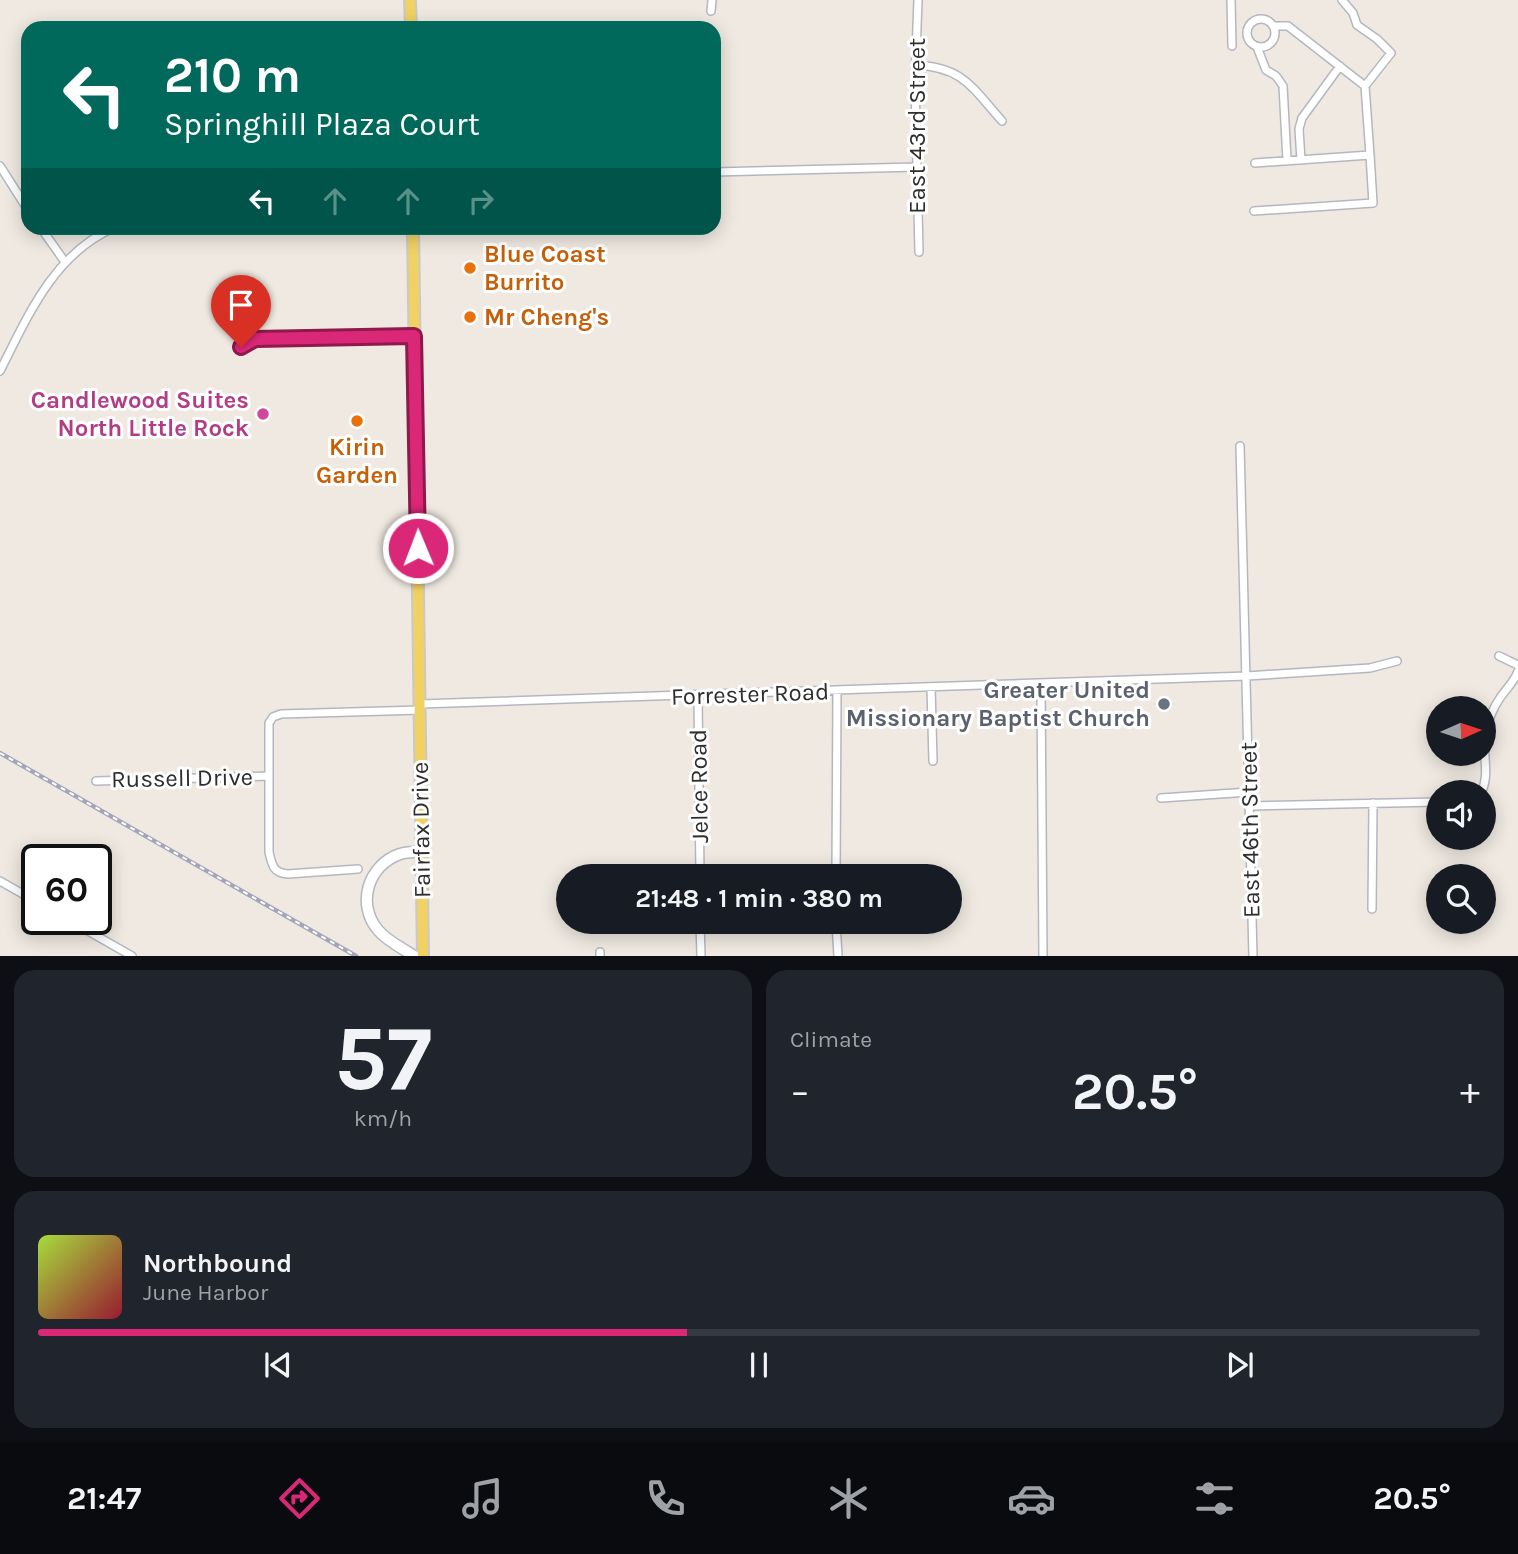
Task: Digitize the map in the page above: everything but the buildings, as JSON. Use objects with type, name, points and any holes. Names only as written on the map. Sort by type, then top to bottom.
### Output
[{"type":"main road","points":[[410,0],[411,21]]},
{"type":"main road","name":"Fairfax Drive","points":[[414,235],[423,956]]},
{"type":"street","points":[[711,11],[712,0]]},
{"type":"street","name":"East 43rd Street","points":[[918,0],[915,65],[919,252]]},
{"type":"street","points":[[1231,0],[1232,46]]},
{"type":"street","points":[[1254,211],[1373,203],[1365,86],[1391,53],[1357,25],[1353,13],[1342,0]]},
{"type":"street","points":[[1247,33],[1256,19],[1266,19],[1273,26],[1275,35],[1271,43],[1257,47]]},
{"type":"street","points":[[1273,26],[1288,26],[1365,86]]},
{"type":"street","points":[[1231,33],[1247,33]]},
{"type":"street","points":[[1247,33],[1251,44],[1257,47],[1266,70],[1276,76],[1283,86],[1287,160]]},
{"type":"street","points":[[915,65],[939,67],[954,72],[972,85],[1002,121]]},
{"type":"street","points":[[1301,160],[1299,129],[1302,118],[1340,66]]},
{"type":"street","points":[[1255,163],[1370,155]]},
{"type":"street","points":[[0,166],[21,199]]},
{"type":"street","points":[[721,172],[917,167]]},
{"type":"street","points":[[46,235],[65,262]]},
{"type":"street","points":[[0,371],[39,296],[65,262],[100,235]]},
{"type":"street","points":[[241,347],[255,339],[414,336]]},
{"type":"street","points":[[1240,446],[1247,676]]},
{"type":"street","points":[[1499,656],[1518,664]]},
{"type":"street","name":"Forrester Road","points":[[268,776],[270,723],[273,717],[281,714],[698,695],[1247,676],[1370,668],[1397,662]]},
{"type":"street","points":[[1485,780],[1485,741],[1489,720],[1518,671]]},
{"type":"street","name":"East 46th Street","points":[[1247,676],[1253,956]]},
{"type":"street","points":[[1041,684],[1043,956]]},
{"type":"street","points":[[930,687],[933,761]]},
{"type":"street","points":[[836,691],[836,864]]},
{"type":"street","name":"Jelce Road","points":[[698,695],[700,864]]},
{"type":"street","points":[[268,776],[270,852],[273,868],[278,873],[288,874],[358,869]]},
{"type":"street","name":"Russell Drive","points":[[96,780],[268,776]]},
{"type":"street","points":[[1161,798],[1250,792]]},
{"type":"street","points":[[1250,806],[1426,802]]},
{"type":"street","points":[[1372,909],[1373,803]]},
{"type":"street","points":[[414,956],[378,930],[368,911],[367,895],[372,877],[384,863],[403,853],[422,852]]},
{"type":"street","points":[[0,881],[21,893]]},
{"type":"street","points":[[700,934],[701,956]]},
{"type":"street","points":[[837,934],[838,956]]},
{"type":"street","points":[[95,935],[132,956]]},
{"type":"railway","points":[[0,753],[356,956]]},
{"type":"place","name":"Blue Coast Burrito","points":[[470,268]]},
{"type":"place","name":"Mr Cheng's","points":[[470,317]]},
{"type":"place","name":"Candlewood Suites North Little Rock","points":[[263,414]]},
{"type":"place","name":"Kirin Garden","points":[[357,421]]},
{"type":"place","name":"Greater United Missionary Baptist Church","points":[[1164,704]]},
{"type":"route","points":[[241,347],[255,339],[414,336],[418,548]]}]
